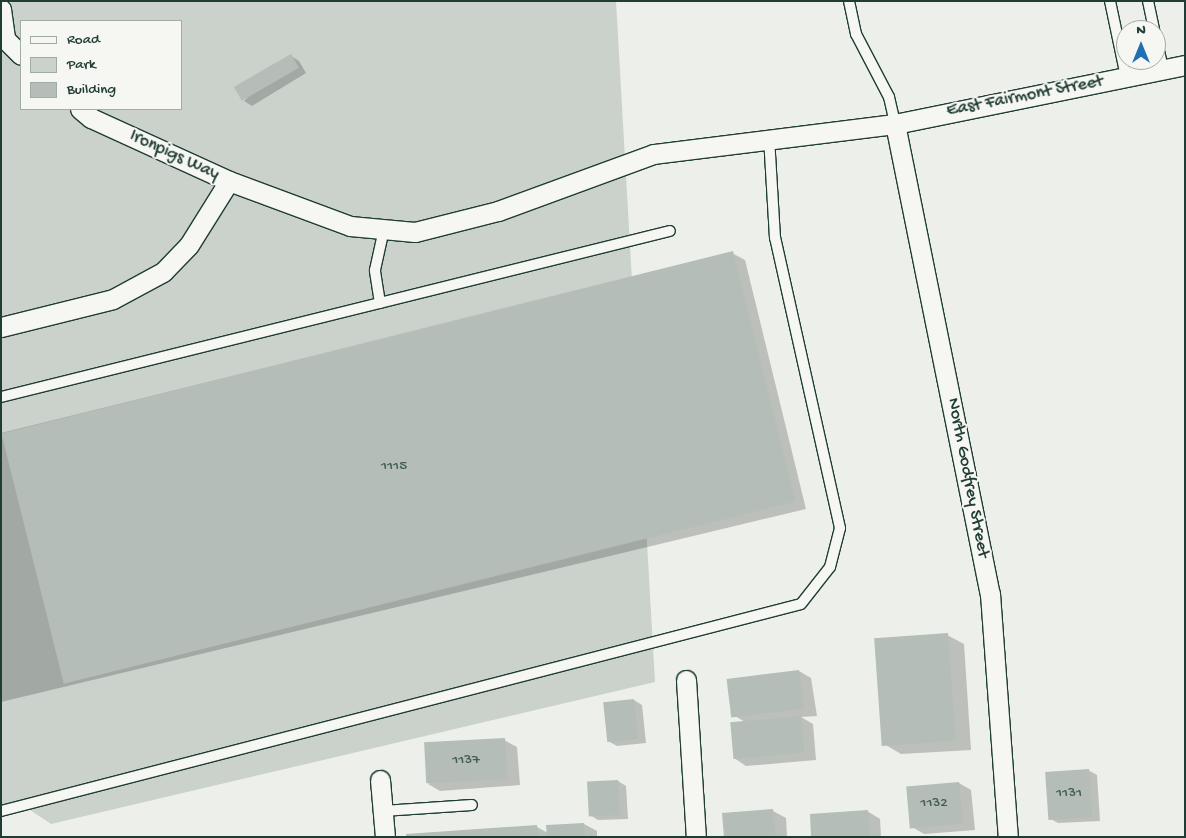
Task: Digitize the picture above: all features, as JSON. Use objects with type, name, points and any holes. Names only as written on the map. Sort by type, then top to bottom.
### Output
[{"type":"street","points":[[1,9],[3,36],[20,54]]},
{"type":"street","name":"East Fairmont Street","points":[[1166,69],[1185,65]]},
{"type":"street","name":"East Fairmont Street","points":[[229,181],[350,226],[415,232],[498,211],[654,154],[769,138],[895,124],[1163,70]]},
{"type":"street","name":"Ironpigs Way","points":[[1,327],[113,299],[163,272],[189,245],[229,181],[92,118],[81,110]]},
{"type":"street","name":"North Godfrey Street","points":[[895,124],[990,594],[1008,837]]},
{"type":"street","points":[[686,680],[696,837]]},
{"type":"street","points":[[380,780],[385,837]]},
{"type":"lane","points":[[849,1],[856,34],[889,97],[895,124]]},
{"type":"lane","points":[[1110,1],[1126,77]]},
{"type":"lane","points":[[1148,1],[1152,20]]},
{"type":"lane","points":[[1,810],[801,604],[830,567],[840,528],[775,238],[769,138]]},
{"type":"lane","points":[[380,303],[375,270],[384,229]]},
{"type":"lane","points":[[1,397],[670,231]]},
{"type":"lane","points":[[383,811],[472,804]]},
{"type":"green space","points":[[14,1],[616,1],[655,682],[51,824],[21,804],[1,808],[1,8]]},
{"type":"building","points":[[291,54],[299,68],[242,101],[234,87]]},
{"type":"building","points":[[733,251],[795,501],[64,684],[1,433]]},
{"type":"building","points":[[948,633],[956,741],[882,746],[874,638]]},
{"type":"building","points":[[799,670],[804,709],[731,718],[727,679]]},
{"type":"building","points":[[634,699],[638,739],[607,742],[603,702]]},
{"type":"building","points":[[801,716],[804,753],[733,759],[730,722]]},
{"type":"building","points":[[505,738],[507,779],[426,783],[424,742]]},
{"type":"building","points":[[1089,769],[1092,817],[1048,820],[1045,772]]},
{"type":"building","points":[[618,780],[620,815],[589,817],[587,782]]},
{"type":"building","points":[[959,782],[963,824],[910,828],[906,787]]},
{"type":"building","points":[[773,809],[776,837],[724,837],[722,813]]},
{"type":"building","points":[[868,810],[870,837],[811,837],[810,814]]},
{"type":"building","points":[[584,823],[585,837],[547,837],[546,825]]},
{"type":"building","points":[[537,825],[538,837],[406,837],[406,834]]}]
